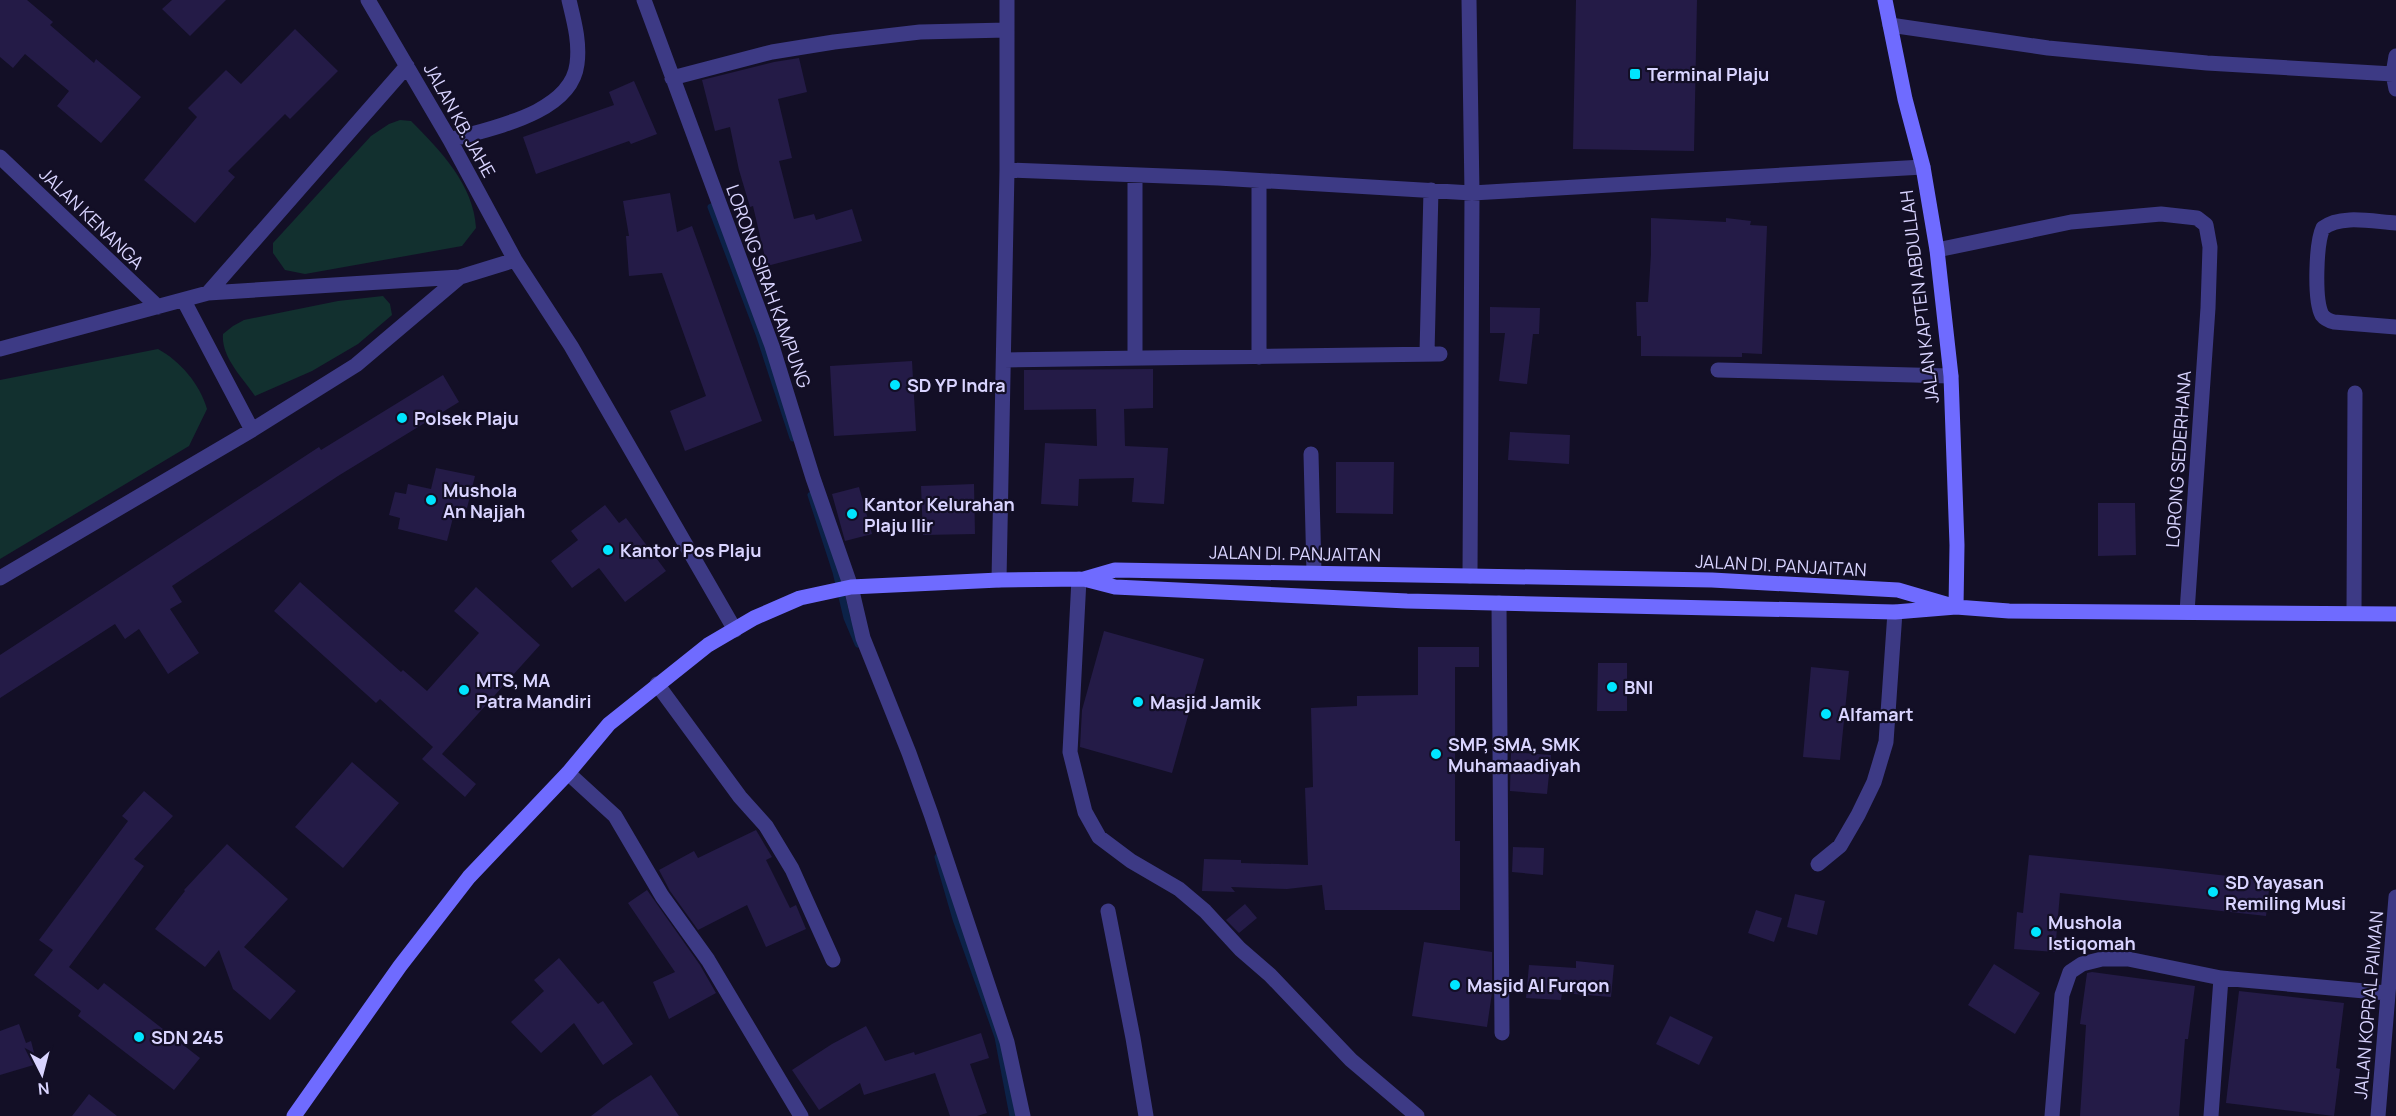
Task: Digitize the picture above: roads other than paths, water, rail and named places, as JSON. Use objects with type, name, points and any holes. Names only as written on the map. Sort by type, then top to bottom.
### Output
[{"type":"main road","name":"JALAN KAPTEN ABDULLAH","points":[[1885,0],[1905,99],[1923,167],[1937,250],[1951,376],[1957,600]]},
{"type":"main road","name":"JALAN DI. PANJAITAN","points":[[294,1116],[400,966],[469,878],[568,773],[609,724],[708,645],[754,618],[800,598],[851,587],[999,580],[1082,579],[1115,570],[1712,580],[1898,590],[1957,600]]},
{"type":"main road","points":[[1082,579],[1114,587],[1499,603],[1895,612],[1957,600],[2009,611],[2396,614]]},
{"type":"street","name":"JALAN KB. JAHE","points":[[368,0],[450,140],[515,260],[571,346],[735,630]]},
{"type":"street","points":[[450,140],[531,114],[568,88],[575,74],[578,52],[569,0]]},
{"type":"street","name":"LORONG SIRAH KAMPUNG","points":[[644,0],[772,346],[813,478],[851,587],[863,638],[917,773],[1007,1042],[1023,1116]]},
{"type":"street","points":[[999,580],[1007,170],[1007,0]]},
{"type":"street","points":[[1469,0],[1472,193],[1470,576]]},
{"type":"street","points":[[1890,25],[2048,48],[2394,82],[2396,56]]},
{"type":"street","points":[[672,78],[772,52],[834,42],[920,32],[1006,30]]},
{"type":"street","points":[[208,293],[407,66]]},
{"type":"street","name":"JALAN KENANGA","points":[[0,157],[158,307]]},
{"type":"street","points":[[1007,170],[1472,193],[1923,167]]},
{"type":"street","points":[[1135,175],[1135,358]]},
{"type":"street","points":[[1259,181],[1260,357]]},
{"type":"street","points":[[1004,360],[1433,353],[1431,190]]},
{"type":"street","name":"LORONG SEDERHANA","points":[[1937,250],[2071,222],[2161,214],[2190,216],[2202,221],[2209,236],[2208,308],[2187,612]]},
{"type":"street","points":[[2396,223],[2346,221],[2335,222],[2323,228],[2320,241],[2318,290],[2319,305],[2322,315],[2327,320],[2396,327]]},
{"type":"street","points":[[0,349],[208,293],[460,277],[515,260]]},
{"type":"street","points":[[0,578],[252,430],[356,365],[460,277]]},
{"type":"street","points":[[184,301],[252,430]]},
{"type":"street","points":[[1718,370],[1951,376]]},
{"type":"street","points":[[2355,393],[2355,613]]},
{"type":"street","points":[[1311,454],[1314,572]]},
{"type":"street","points":[[1082,579],[1070,752],[1085,812],[1099,837],[1131,861],[1179,889],[1205,911],[1351,1060],[1417,1116]]},
{"type":"street","points":[[1499,603],[1502,1032]]},
{"type":"street","points":[[1818,864],[1840,846],[1874,782],[1886,742],[1895,612]]},
{"type":"street","points":[[657,684],[740,797],[766,826],[792,869],[833,960]]},
{"type":"street","points":[[568,773],[615,816],[662,896],[708,960],[801,1116]]},
{"type":"street","name":"JALAN KOPRAL PAIMAN","points":[[2378,1116],[2391,1040],[2387,993],[2396,897]]},
{"type":"street","points":[[1108,911],[1146,1116]]},
{"type":"street","points":[[2052,1116],[2062,994],[2070,972],[2076,967],[2102,959],[2128,959],[2221,978],[2387,993]]},
{"type":"street","points":[[2211,1116],[2221,978]]},
{"type":"waterway","points":[[711,207],[759,334],[793,438]]},
{"type":"waterway","points":[[811,495],[836,572],[847,618],[858,644]]},
{"type":"waterway","points":[[938,857],[956,919],[998,1037],[1013,1116]]},
{"type":"place","name":"Terminal Plaju","points":[[1635,74]]},
{"type":"place","name":"SD YP Indra","points":[[895,385]]},
{"type":"place","name":"Polsek Plaju","points":[[402,418]]},
{"type":"place","name":"Mushola An Najjah","points":[[431,500]]},
{"type":"place","name":"Kantor Kelurahan Plaju Ilir","points":[[852,514]]},
{"type":"place","name":"Kantor Pos Plaju","points":[[608,550]]},
{"type":"place","name":"BNI","points":[[1612,687]]},
{"type":"place","name":"MTS, MA Patra Mandiri","points":[[464,690]]},
{"type":"place","name":"Masjid Jamik","points":[[1138,702]]},
{"type":"place","name":"Alfamart","points":[[1826,714]]},
{"type":"place","name":"SMP, SMA, SMK Muhamaadiyah","points":[[1436,754]]},
{"type":"place","name":"SD Yayasan Remiling Musi","points":[[2213,892]]},
{"type":"place","name":"Mushola Istiqomah","points":[[2036,932]]},
{"type":"place","name":"Masjid Al Furqon","points":[[1455,985]]},
{"type":"place","name":"SDN 245","points":[[139,1037]]}]
